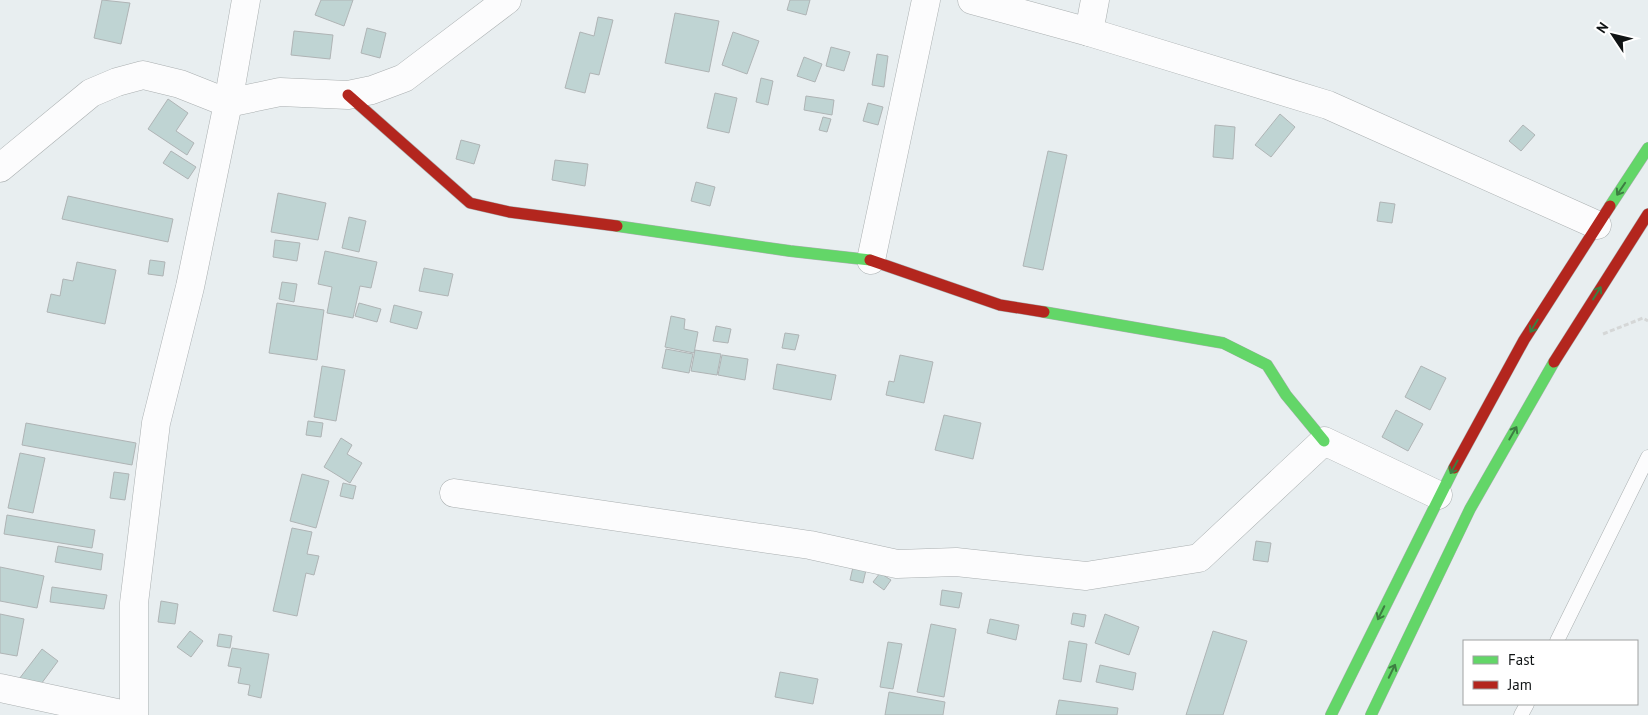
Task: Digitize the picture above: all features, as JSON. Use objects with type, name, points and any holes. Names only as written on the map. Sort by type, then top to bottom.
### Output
[{"type":"street","points":[[134,715],[134,603],[156,423],[190,287],[228,103],[246,0]]},
{"type":"street","points":[[0,168],[91,94],[117,82],[144,75],[180,84],[228,103],[280,92],[348,95],[372,90],[404,78],[507,0]]},
{"type":"street","points":[[871,260],[926,0]]},
{"type":"street","points":[[972,0],[1090,32],[1328,105],[1597,226]]},
{"type":"street","points":[[1090,32],[1095,0]]},
{"type":"street","points":[[348,95],[470,204],[509,212],[572,219],[790,251],[871,260],[1000,305],[1223,342],[1267,365],[1286,395],[1324,441],[1456,503]]},
{"type":"street","points":[[1371,715],[1508,367],[1648,148]]},
{"type":"street","points":[[1331,715],[1456,503],[1540,385],[1648,214]]},
{"type":"street","points":[[454,493],[810,544],[897,564],[956,562],[1086,576],[1199,558],[1324,441]]},
{"type":"street","points":[[0,688],[126,715]]},
{"type":"lane","points":[[1557,640],[1648,457]]},
{"type":"building","points":[[102,0],[130,3],[121,44],[94,38]]},
{"type":"building","points":[[321,0],[353,0],[344,26],[315,15]]},
{"type":"building","points":[[790,0],[810,0],[806,15],[787,10]]},
{"type":"building","points":[[675,13],[719,21],[709,72],[665,63]]},
{"type":"building","points":[[598,17],[613,20],[599,75],[590,73],[585,93],[565,88],[580,32],[594,36]]},
{"type":"building","points":[[367,28],[386,33],[380,58],[361,53]]},
{"type":"building","points":[[294,31],[333,35],[330,59],[291,55]]},
{"type":"building","points":[[733,32],[759,41],[747,74],[722,65]]},
{"type":"building","points":[[831,47],[850,52],[844,71],[826,66]]},
{"type":"building","points":[[877,54],[888,56],[884,87],[872,85]]},
{"type":"building","points":[[804,57],[822,64],[815,82],[797,76]]},
{"type":"building","points":[[761,78],[773,81],[768,105],[756,102]]},
{"type":"building","points":[[715,93],[737,98],[729,133],[707,128]]},
{"type":"building","points":[[806,96],[834,100],[832,115],[804,110]]},
{"type":"building","points":[[168,99],[188,113],[176,131],[194,143],[187,155],[148,129]]},
{"type":"building","points":[[868,103],[883,107],[878,125],[863,121]]},
{"type":"building","points":[[1280,114],[1295,127],[1271,157],[1255,145]]},
{"type":"building","points":[[823,117],[831,119],[827,132],[819,130]]},
{"type":"building","points":[[1215,125],[1235,127],[1233,159],[1213,157]]},
{"type":"building","points":[[1523,125],[1535,135],[1521,151],[1509,141]]},
{"type":"building","points":[[461,140],[480,145],[474,164],[456,159]]},
{"type":"building","points":[[171,151],[196,167],[188,179],[163,163]]},
{"type":"building","points":[[1048,151],[1067,155],[1043,270],[1023,266]]},
{"type":"building","points":[[555,160],[588,164],[585,186],[552,180]]},
{"type":"building","points":[[696,182],[715,187],[710,206],[691,201]]},
{"type":"building","points":[[278,193],[326,203],[318,240],[271,232]]},
{"type":"building","points":[[68,196],[173,219],[168,242],[62,219]]},
{"type":"building","points":[[1380,202],[1395,204],[1392,223],[1377,221]]},
{"type":"building","points":[[349,217],[366,221],[359,252],[342,248]]},
{"type":"building","points":[[275,240],[300,243],[297,261],[273,257]]},
{"type":"building","points":[[325,251],[377,262],[371,288],[360,286],[353,318],[327,313],[332,287],[318,284]]},
{"type":"building","points":[[150,260],[165,262],[163,276],[148,274]]},
{"type":"building","points":[[77,262],[116,270],[105,324],[47,312],[51,294],[60,296],[63,279],[73,281]]},
{"type":"building","points":[[424,268],[453,274],[448,296],[419,291]]},
{"type":"building","points":[[282,282],[297,284],[294,302],[279,299]]},
{"type":"building","points":[[277,303],[324,310],[317,360],[269,353]]},
{"type":"building","points":[[359,303],[381,309],[377,322],[355,316]]},
{"type":"building","points":[[394,305],[422,312],[417,329],[390,322]]},
{"type":"building","points":[[671,316],[685,319],[684,329],[698,332],[694,353],[665,347]]},
{"type":"building","points":[[716,326],[731,329],[728,343],[713,341]]},
{"type":"building","points":[[785,333],[799,335],[795,350],[782,348]]},
{"type":"building","points":[[666,349],[693,354],[689,373],[662,368]]},
{"type":"building","points":[[695,350],[721,354],[717,375],[691,371]]},
{"type":"building","points":[[722,355],[748,359],[745,380],[718,375]]},
{"type":"building","points":[[900,355],[933,362],[924,403],[886,395],[889,381],[894,382]]},
{"type":"building","points":[[777,364],[836,375],[831,400],[773,389]]},
{"type":"building","points":[[322,366],[345,370],[336,421],[314,417]]},
{"type":"building","points":[[1421,366],[1446,378],[1430,410],[1405,397]]},
{"type":"building","points":[[1396,410],[1423,424],[1408,451],[1382,437]]},
{"type":"building","points":[[944,415],[981,423],[973,459],[935,450]]},
{"type":"building","points":[[308,421],[323,423],[321,437],[306,435]]},
{"type":"building","points":[[26,423],[136,443],[132,465],[22,445]]},
{"type":"building","points":[[341,438],[352,445],[347,454],[362,463],[350,483],[324,467]]},
{"type":"building","points":[[20,453],[45,458],[33,513],[8,508]]},
{"type":"building","points":[[114,472],[129,474],[125,500],[110,498]]},
{"type":"building","points":[[302,474],[329,481],[316,528],[290,521]]},
{"type":"building","points":[[343,483],[356,486],[353,499],[340,496]]},
{"type":"building","points":[[7,515],[95,530],[92,548],[4,534]]},
{"type":"building","points":[[292,528],[312,532],[307,554],[319,556],[314,575],[306,573],[297,616],[273,611]]},
{"type":"building","points":[[1256,541],[1271,543],[1268,562],[1253,560]]},
{"type":"building","points":[[58,546],[103,554],[101,570],[55,562]]},
{"type":"building","points":[[0,567],[44,576],[37,608],[0,601]]},
{"type":"building","points":[[853,567],[866,570],[863,583],[850,580]]},
{"type":"building","points":[[880,573],[891,580],[884,590],[873,582]]},
{"type":"building","points":[[52,587],[107,595],[104,609],[50,602]]},
{"type":"building","points":[[942,590],[962,593],[959,608],[940,605]]},
{"type":"building","points":[[161,601],[178,604],[175,624],[158,622]]},
{"type":"building","points":[[1073,613],[1086,615],[1084,627],[1071,624]]},
{"type":"building","points":[[0,614],[24,619],[17,656],[0,653]]},
{"type":"building","points":[[1105,614],[1139,627],[1129,655],[1095,643]]},
{"type":"building","points":[[990,619],[1019,625],[1016,640],[987,633]]},
{"type":"building","points":[[931,624],[956,629],[944,697],[917,692]]},
{"type":"building","points":[[190,631],[203,641],[191,657],[177,647]]},
{"type":"building","points":[[1213,631],[1247,641],[1223,715],[1186,715]]},
{"type":"building","points":[[219,634],[232,636],[230,648],[217,646]]},
{"type":"building","points":[[1069,641],[1087,644],[1081,682],[1063,679]]},
{"type":"building","points":[[888,642],[902,644],[893,689],[880,687]]},
{"type":"building","points":[[232,648],[269,654],[261,698],[248,695],[250,685],[238,683],[241,668],[228,666]]},
{"type":"building","points":[[42,649],[58,661],[33,695],[16,683]]},
{"type":"building","points":[[1100,665],[1136,673],[1133,690],[1096,682]]},
{"type":"building","points":[[780,672],[818,679],[813,704],[775,697]]},
{"type":"building","points":[[889,692],[945,702],[943,715],[885,715]]},
{"type":"building","points":[[1059,700],[1118,708],[1117,715],[1056,715]]},
{"type":"traffic: fast","points":[[1610,206],[1648,148]]},
{"type":"traffic: fast","points":[[617,226],[790,251],[870,260]]},
{"type":"traffic: fast","points":[[1044,312],[1223,343],[1267,365],[1286,395],[1324,441]]},
{"type":"traffic: fast","points":[[1371,715],[1470,509],[1554,362]]},
{"type":"traffic: fast","points":[[1331,715],[1454,468]]},
{"type":"traffic: jam","points":[[348,95],[470,203],[509,212],[617,226]]},
{"type":"traffic: jam","points":[[1454,468],[1524,340],[1610,206]]},
{"type":"traffic: jam","points":[[1554,362],[1648,214]]},
{"type":"traffic: jam","points":[[870,260],[1000,305],[1044,312]]}]
